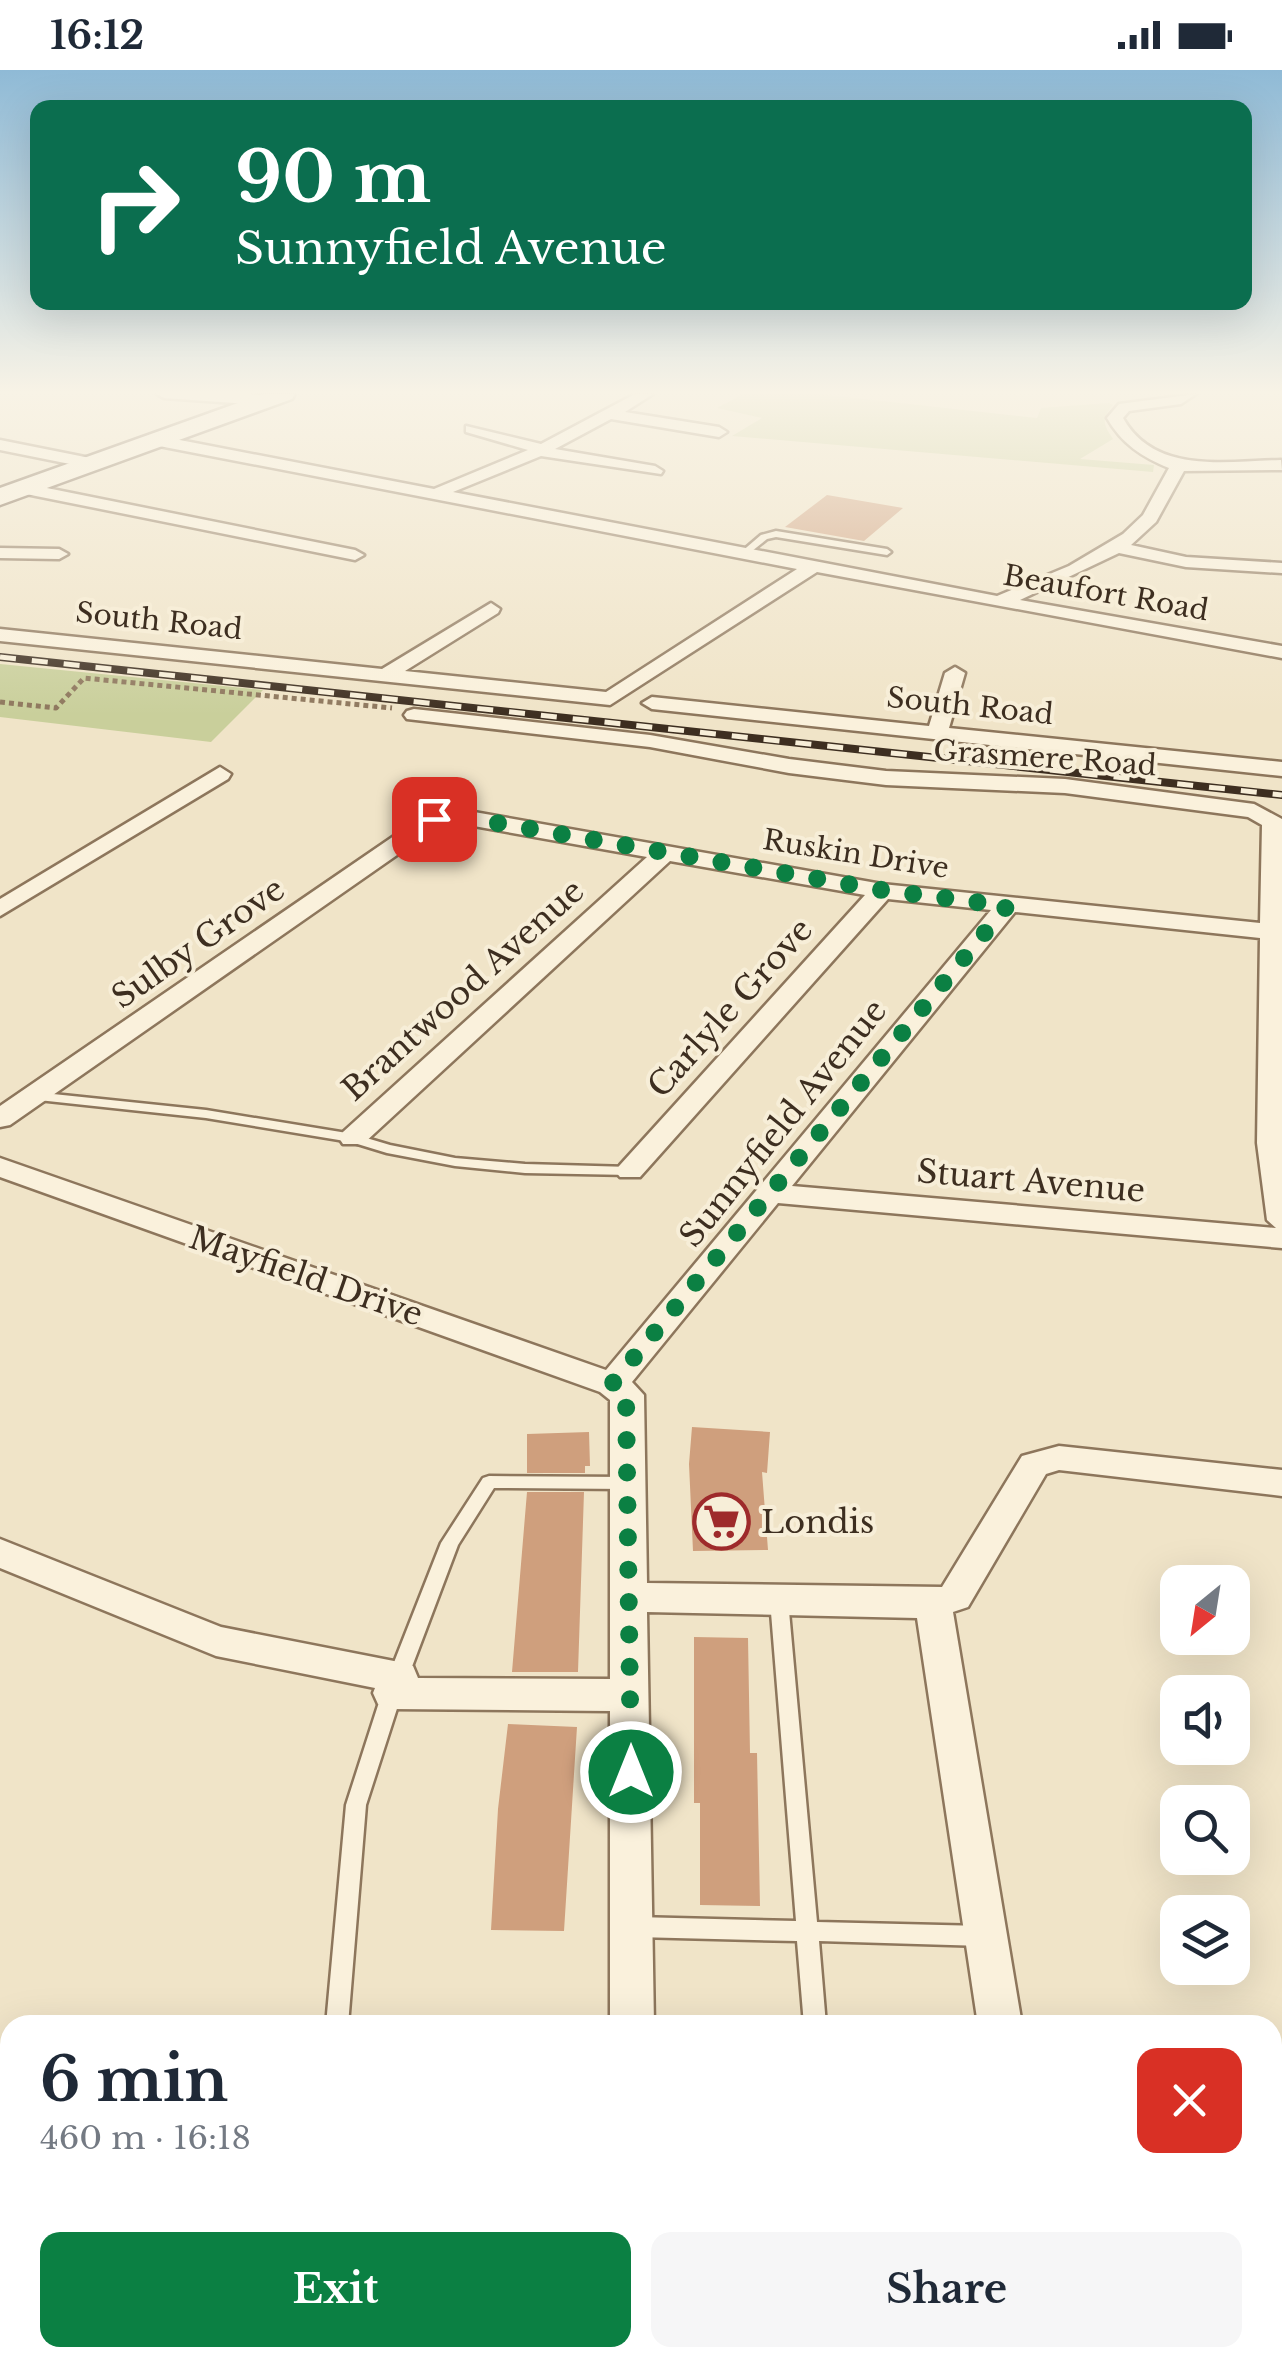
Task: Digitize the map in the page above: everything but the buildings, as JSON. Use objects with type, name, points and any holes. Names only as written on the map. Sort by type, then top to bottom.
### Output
[{"type":"street","points":[[60,501],[355,556]]},
{"type":"street","name":"Beaufort Road","points":[[473,501],[1282,652]]},
{"type":"street","points":[[999,602],[1116,546],[1143,526],[1158,501]]},
{"type":"street","points":[[1116,546],[1186,562],[1282,568]]},
{"type":"street","points":[[0,553],[59,554]]},
{"type":"street","name":"South Road","points":[[0,635],[610,698],[750,604],[814,567]]},
{"type":"street","points":[[386,675],[491,609]]},
{"type":"street","points":[[936,733],[955,672]]},
{"type":"street","name":"South Road","points":[[652,703],[1282,769]]},
{"type":"street","name":"Grasmere Road","points":[[414,715],[650,740],[789,766],[886,778],[1064,786],[1254,810],[1273,822],[1278,879],[1273,932],[1276,1006],[1271,1142],[1282,1220]]},
{"type":"street","points":[[0,909],[220,774]]},
{"type":"street","name":"Ruskin Drive","points":[[434,819],[457,816],[882,890],[1273,932]]},
{"type":"street","name":"Sulby Grove","points":[[0,1120],[434,819]]},
{"type":"street","name":"Brantwood Avenue","points":[[352,1138],[664,854]]},
{"type":"street","name":"Carlyle Grove","points":[[630,1171],[882,890]]},
{"type":"street","name":"Sunnyfield Avenue","points":[[612,1384],[1007,906]]},
{"type":"street","name":"Mayfield Drive","points":[[0,1168],[612,1384]]},
{"type":"street","name":"Stuart Avenue","points":[[773,1192],[1282,1238]]},
{"type":"street","points":[[612,1384],[626,1395],[631,1597],[632,2015]]},
{"type":"street","points":[[631,1597],[933,1604],[954,1597],[1034,1465],[1059,1458],[1282,1483]]},
{"type":"street","points":[[0,1553],[216,1641],[396,1685],[630,1695]]},
{"type":"street","points":[[933,1604],[998,2015]]},
{"type":"lane","points":[[744,553],[764,537],[776,534],[887,552]]},
{"type":"lane","points":[[34,1096],[206,1114],[500,1168],[630,1171]]},
{"type":"lane","points":[[338,2015],[356,1805],[450,1543],[489,1482],[627,1483]]},
{"type":"lane","points":[[779,1600],[814,2015]]},
{"type":"lane","points":[[632,1928],[986,1936]]},
{"type":"path","points":[[0,702],[56,708],[84,678],[418,710],[414,715]]},
{"type":"green space","points":[[0,664],[263,690],[211,742],[0,717]]},
{"type":"railway","points":[[0,657],[1282,795]]},
{"type":"place","name":"Londis","points":[[722,1522]]},
{"type":"route","points":[[434,819],[457,816],[882,890],[1007,906],[612,1384],[626,1395],[631,1772]]}]
